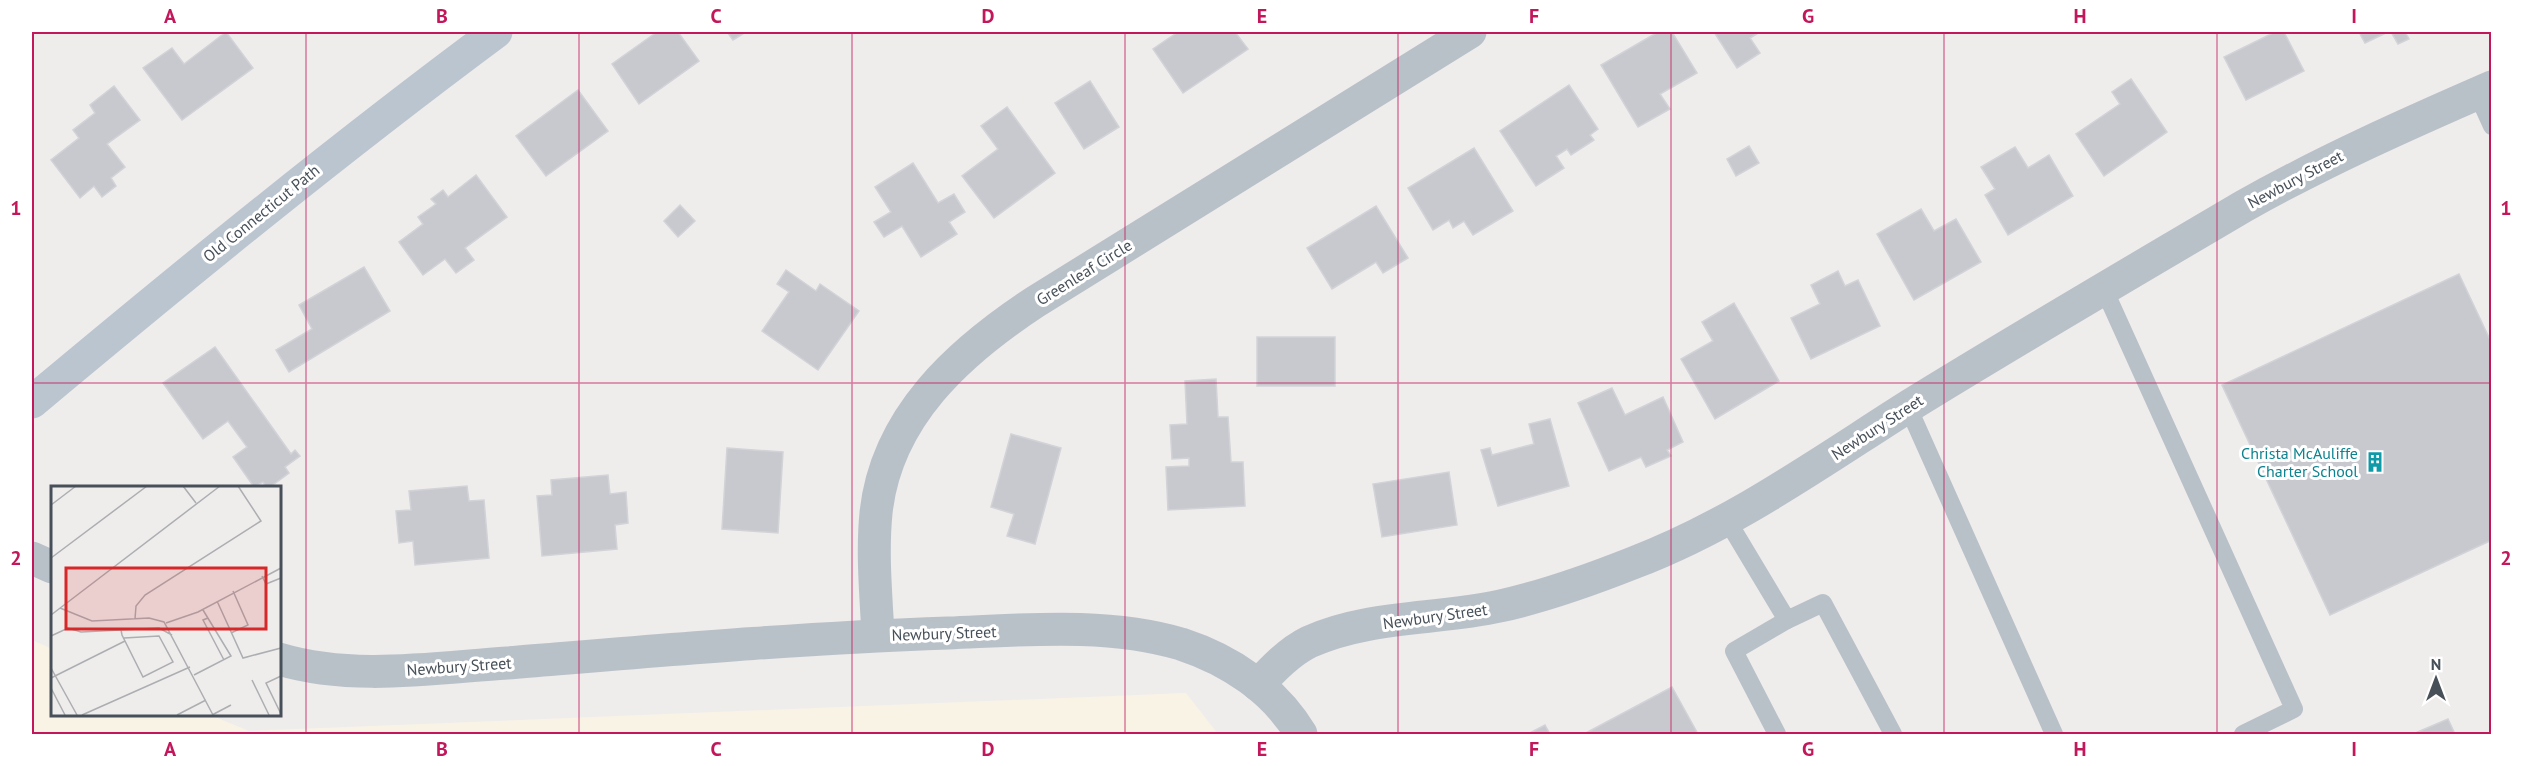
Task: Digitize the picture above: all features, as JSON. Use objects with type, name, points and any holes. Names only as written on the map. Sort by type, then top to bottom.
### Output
[{"type":"main road","name":"Old Connecticut Path","points":[[32,402],[226,240],[393,109],[496,32]]},
{"type":"street","name":"Greenleaf Circle","points":[[878,635],[875,535],[885,468],[903,430],[928,391],[959,359],[994,329],[1035,302],[1470,32]]},
{"type":"street","name":"Newbury Street","points":[[280,659],[332,669],[418,669],[878,635],[1051,630],[1134,635],[1168,641],[1199,651],[1236,669],[1258,685],[1281,661],[1308,643],[1324,636],[1382,622],[1469,612],[1533,598],[1633,563],[1727,520],[1790,483],[1908,407],[2287,181],[2484,90]]},
{"type":"street","points":[[32,558],[51,567]]},
{"type":"street","points":[[1258,685],[1281,706],[1301,735]]},
{"type":"lane","points":[[2484,90],[2492,126]]},
{"type":"lane","points":[[2104,289],[2294,709],[2243,735]]},
{"type":"lane","points":[[1908,407],[2054,735]]},
{"type":"lane","points":[[1727,520],[1787,620]]},
{"type":"lane","points":[[1777,735],[1734,651],[1787,620],[1823,603],[1893,735]]},
{"type":"shaded area","points":[[32,640],[51,649],[51,715],[210,715],[249,731],[1186,693],[1218,734],[32,734]]},
{"type":"building","points":[[226,32],[253,68],[182,120],[143,68],[172,48],[184,64]]},
{"type":"building","points":[[657,32],[678,32],[699,61],[639,104],[612,64]]},
{"type":"building","points":[[727,32],[746,32],[733,40]]},
{"type":"building","points":[[1178,32],[1235,32],[1248,49],[1183,93],[1153,49]]},
{"type":"building","points":[[1658,32],[1672,32],[1697,73],[1660,94],[1670,109],[1638,127],[1601,65]]},
{"type":"building","points":[[1714,32],[1760,32],[1750,38],[1760,53],[1737,68]]},
{"type":"building","points":[[2275,32],[2284,32],[2304,71],[2246,100],[2224,57]]},
{"type":"building","points":[[2359,32],[2388,32],[2365,43]]},
{"type":"building","points":[[2391,32],[2405,32],[2409,39],[2398,44]]},
{"type":"building","points":[[2131,79],[2167,132],[2104,176],[2076,134],[2120,104],[2112,92]]},
{"type":"building","points":[[1090,81],[1119,127],[1084,149],[1055,103]]},
{"type":"building","points":[[1569,85],[1598,129],[1590,135],[1594,140],[1571,155],[1567,149],[1556,156],[1564,168],[1536,186],[1500,131]]},
{"type":"building","points":[[114,86],[140,120],[107,144],[125,167],[111,178],[116,186],[102,197],[94,186],[80,198],[51,160],[79,138],[73,130],[95,113],[90,105]]},
{"type":"building","points":[[578,90],[608,131],[546,176],[516,136]]},
{"type":"building","points":[[1007,107],[1055,173],[994,218],[962,176],[998,149],[981,126]]},
{"type":"building","points":[[1749,146],[1759,163],[1736,176],[1727,159]]},
{"type":"building","points":[[2015,147],[2028,168],[2049,155],[2073,196],[2008,235],[1985,195],[1995,189],[1981,167]]},
{"type":"building","points":[[1474,148],[1513,211],[1473,235],[1464,221],[1453,228],[1449,220],[1433,230],[1408,188]]},
{"type":"building","points":[[913,163],[938,203],[954,194],[965,212],[949,222],[957,234],[921,257],[902,226],[884,237],[874,222],[891,212],[875,187]]},
{"type":"building","points":[[476,175],[507,217],[465,248],[474,260],[456,273],[445,259],[423,275],[399,242],[423,224],[418,217],[436,204],[431,199],[443,190],[448,197]]},
{"type":"building","points":[[680,205],[695,221],[678,237],[664,221]]},
{"type":"building","points":[[1376,206],[1408,258],[1383,273],[1376,262],[1332,289],[1307,248]]},
{"type":"building","points":[[1921,209],[1934,231],[1956,219],[1981,262],[1914,300],[1877,234]]},
{"type":"building","points":[[364,267],[390,311],[289,372],[276,350],[312,329],[299,305]]},
{"type":"building","points":[[786,270],[816,291],[820,284],[859,311],[818,370],[762,331],[789,292],[777,284]]},
{"type":"building","points":[[1838,271],[1845,286],[1858,280],[1880,326],[1811,359],[1791,318],[1820,304],[1811,285]]},
{"type":"building","name":"Christa McAuliffe Charter School","points":[[2459,274],[2492,344],[2492,540],[2330,615],[2222,385]]},
{"type":"building","points":[[1734,303],[1779,381],[1715,419],[1681,359],[1713,341],[1702,322]]},
{"type":"building","points":[[1257,337],[1335,337],[1335,386],[1257,386]]},
{"type":"building","points":[[215,347],[291,454],[295,450],[300,456],[285,467],[289,473],[271,486],[265,486],[263,482],[253,486],[233,457],[247,447],[228,421],[203,439],[163,383]]},
{"type":"building","points":[[1216,379],[1218,417],[1228,417],[1231,462],[1243,462],[1245,506],[1168,510],[1166,467],[1189,466],[1189,458],[1172,459],[1170,425],[1187,424],[1185,381]]},
{"type":"building","points":[[1612,388],[1625,415],[1663,397],[1683,442],[1667,450],[1671,456],[1646,467],[1641,457],[1609,471],[1578,403]]},
{"type":"building","points":[[1550,419],[1569,486],[1498,506],[1481,450],[1490,448],[1492,455],[1534,444],[1529,424]]},
{"type":"building","points":[[1011,434],[1061,448],[1035,544],[1007,536],[1014,514],[991,507]]},
{"type":"building","points":[[727,448],[783,452],[778,533],[722,529]]},
{"type":"building","points":[[1449,472],[1457,525],[1382,537],[1373,484]]},
{"type":"building","points":[[608,475],[610,494],[626,492],[628,523],[615,525],[617,549],[542,556],[537,496],[552,495],[551,480]]},
{"type":"building","points":[[467,486],[469,501],[484,500],[489,558],[415,565],[413,541],[399,543],[396,511],[411,510],[409,491]]},
{"type":"building","points":[[1672,687],[1698,734],[1584,734]]},
{"type":"building","points":[[2448,719],[2455,734],[2413,734]]},
{"type":"building","points":[[1545,725],[1550,734],[1528,734]]},
{"type":"place","name":"Christa McAuliffe Charter School","points":[[2375,462]]}]
